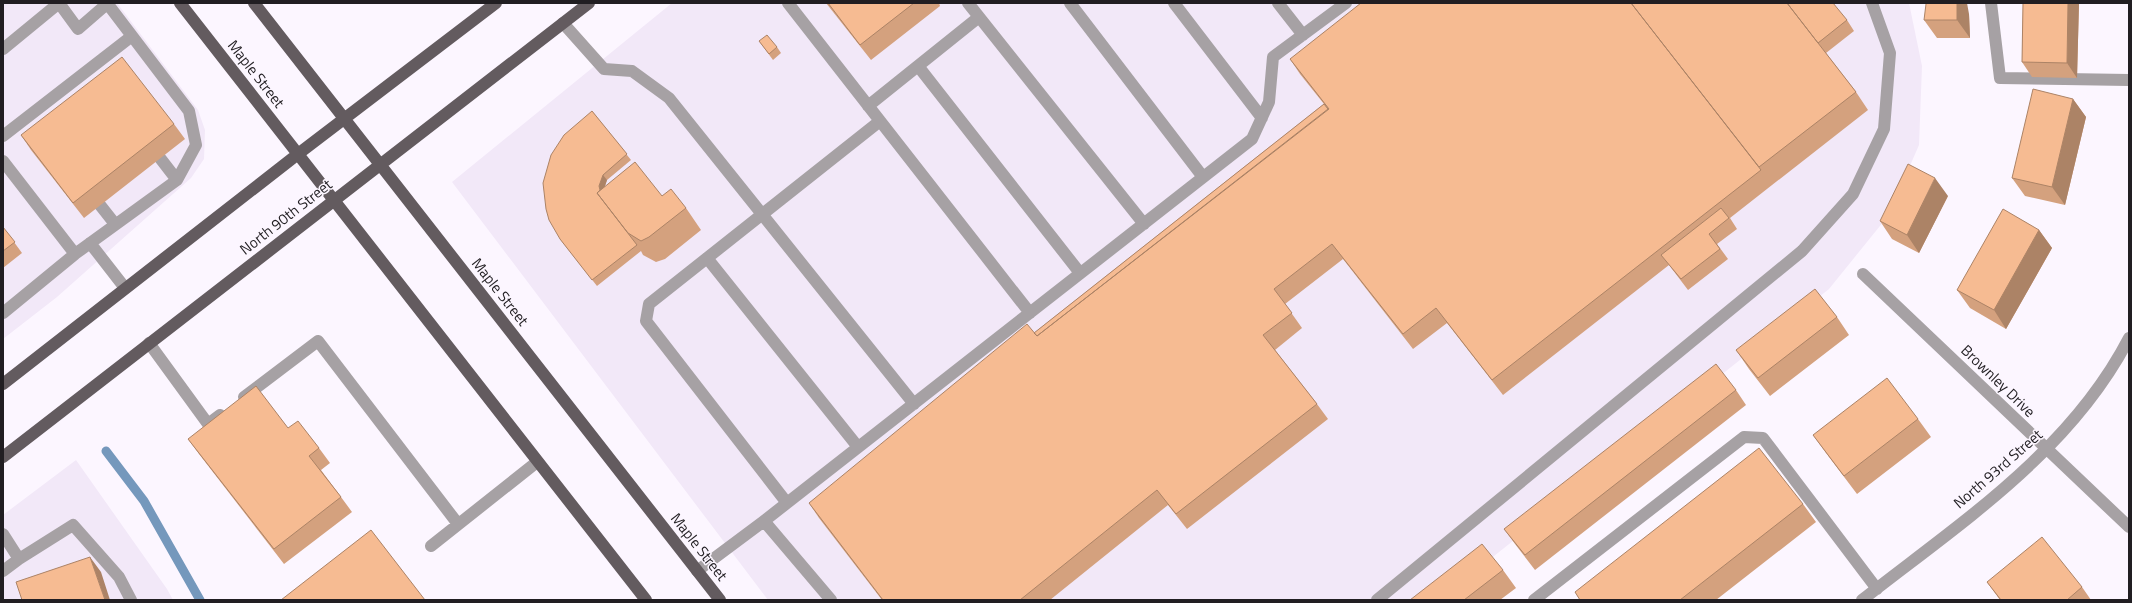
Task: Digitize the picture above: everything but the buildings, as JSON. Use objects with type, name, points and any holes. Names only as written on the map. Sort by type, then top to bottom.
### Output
[{"type":"main road","name":"Maple Street","points":[[180,3],[646,600]]},
{"type":"main road","name":"Maple Street","points":[[254,3],[720,600]]},
{"type":"main road","points":[[3,384],[298,154],[496,3]]},
{"type":"main road","name":"North 90th Street","points":[[3,457],[589,3]]},
{"type":"street","points":[[3,49],[59,3],[78,29],[107,3],[189,111],[196,145],[177,180],[75,254],[3,313]]},
{"type":"street","points":[[788,3],[1030,312]]},
{"type":"street","points":[[968,3],[1144,224]]},
{"type":"street","points":[[1070,3],[1203,177]]},
{"type":"street","points":[[1174,3],[1262,118]]},
{"type":"street","points":[[1278,3],[1303,35]]},
{"type":"street","points":[[697,571],[787,503],[1252,139],[1269,102],[1273,57],[1346,3]]},
{"type":"street","points":[[1377,600],[1802,251],[1853,194],[1884,129],[1890,54],[1872,3]]},
{"type":"street","points":[[1991,3],[2000,78],[2129,80]]},
{"type":"street","points":[[868,106],[979,17]]},
{"type":"street","points":[[563,23],[604,70],[632,71],[669,98],[914,404]]},
{"type":"street","points":[[3,136],[132,36]]},
{"type":"street","points":[[918,66],[1080,273]]},
{"type":"street","points":[[90,70],[98,81]]},
{"type":"street","points":[[30,115],[38,127]]},
{"type":"street","points":[[787,503],[646,321],[649,304],[880,121]]},
{"type":"street","points":[[160,158],[177,180]]},
{"type":"street","points":[[3,161],[75,254]]},
{"type":"street","points":[[100,205],[115,224]]},
{"type":"street","points":[[90,243],[125,288]]},
{"type":"street","points":[[707,258],[858,447]]},
{"type":"street","name":"Brownley Drive","points":[[1863,274],[2129,527]]},
{"type":"street","name":"North 93rd Street","points":[[1862,600],[1996,496],[2047,450],[2099,387],[2129,338]]},
{"type":"street","points":[[149,343],[208,424],[318,341],[458,524]]},
{"type":"street","points":[[1534,600],[1549,595],[1744,437],[1763,438],[1877,589]]},
{"type":"street","points":[[431,546],[538,462]]},
{"type":"street","points":[[764,520],[831,600]]},
{"type":"street","points":[[3,571],[19,559],[73,525],[119,577],[131,600]]},
{"type":"street","points":[[3,534],[19,559]]},
{"type":"shaded area","points":[[3,3],[117,3],[198,110],[205,130],[204,159],[191,178],[57,297],[3,339]]},
{"type":"shaded area","points":[[672,3],[1909,3],[1922,66],[1919,145],[1888,216],[1829,289],[1439,600],[768,600],[452,182]]},
{"type":"shaded area","points":[[76,460],[167,589],[173,600],[3,600],[3,515]]},
{"type":"waterway","points":[[106,451],[144,501],[200,600]]}]
